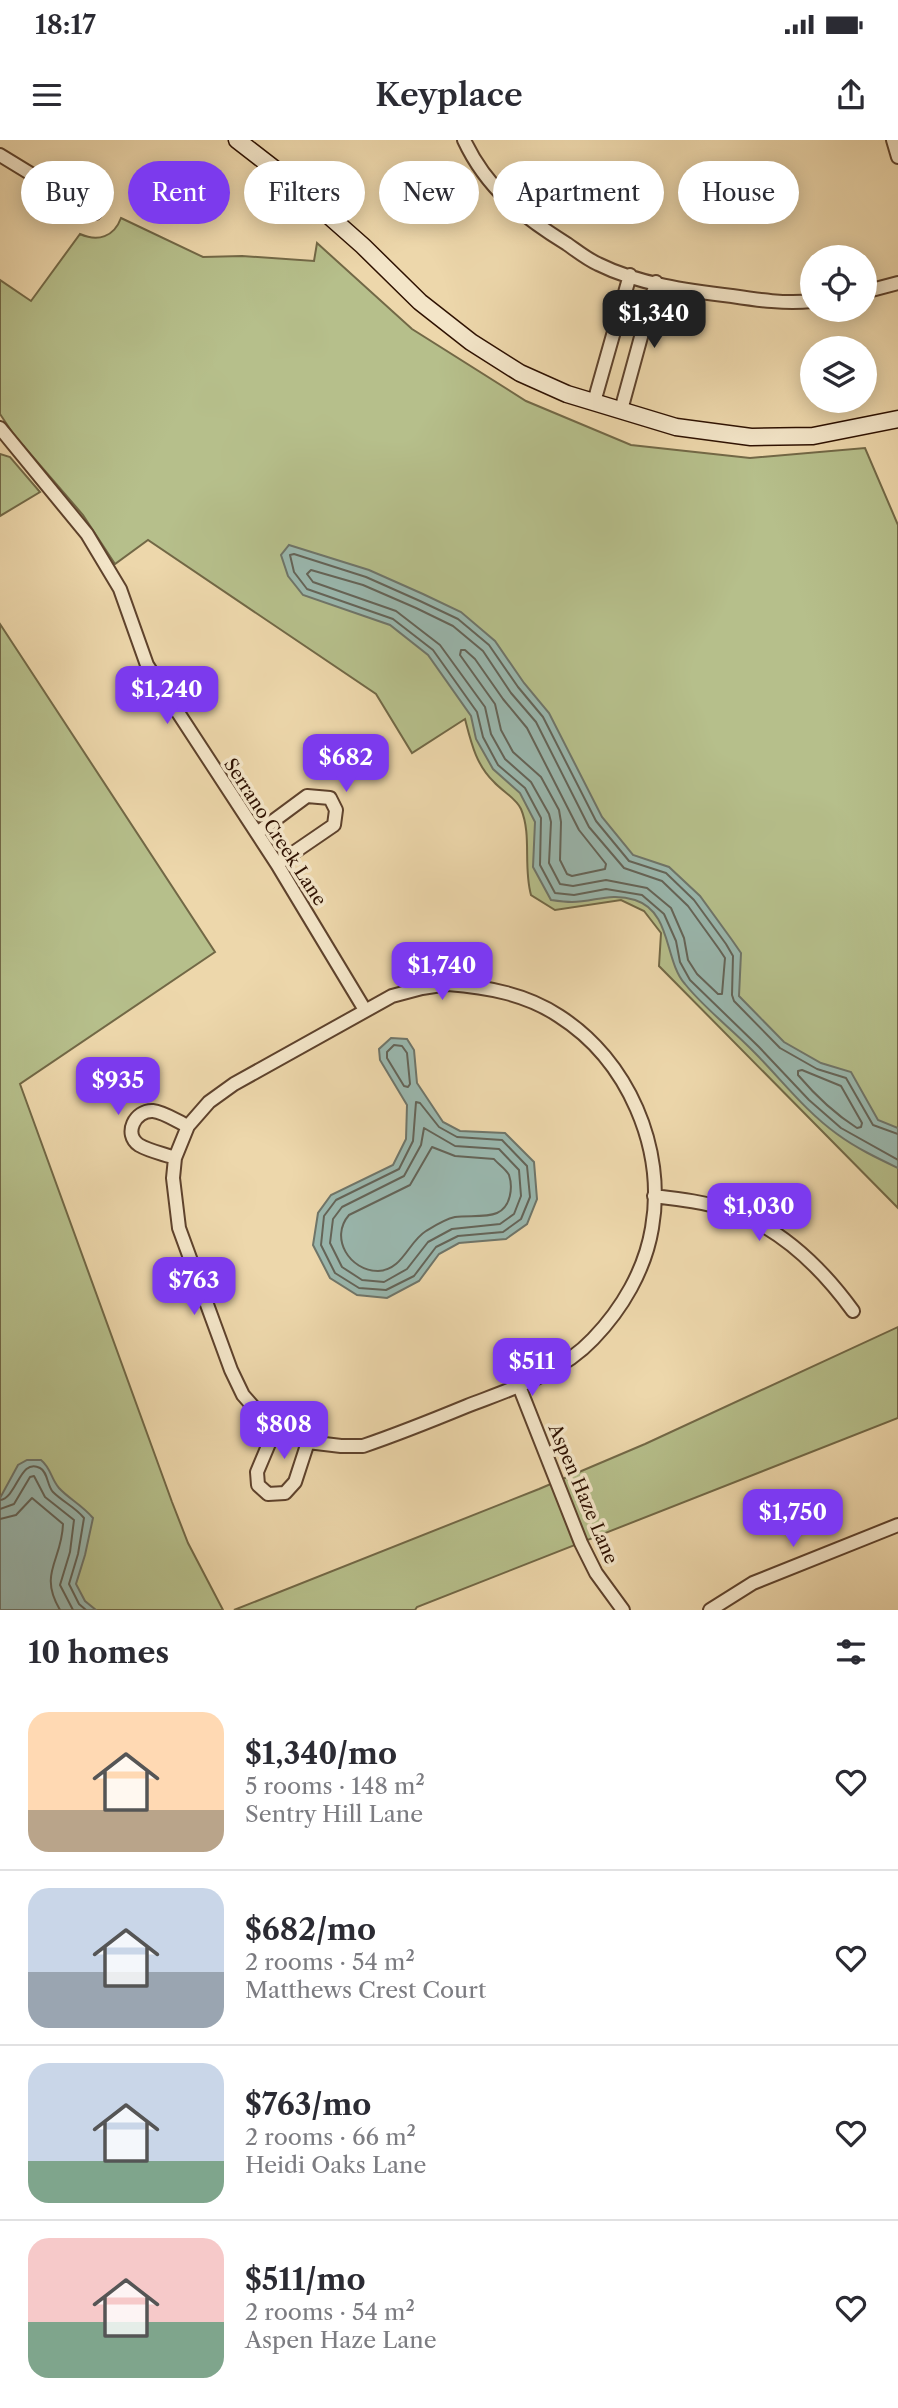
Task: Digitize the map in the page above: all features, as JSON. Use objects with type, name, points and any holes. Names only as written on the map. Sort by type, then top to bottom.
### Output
[{"type":"street","points":[[237,140],[285,177],[363,246],[420,302],[471,342],[520,373],[567,394],[676,427],[751,437],[813,436],[898,419]]},
{"type":"street","points":[[464,140],[476,164],[502,196],[539,226],[599,264],[696,292],[758,300],[800,301]]},
{"type":"street","points":[[893,140],[898,157]]},
{"type":"street","points":[[0,156],[21,169]]},
{"type":"street","points":[[594,401],[630,275]]},
{"type":"street","points":[[621,410],[656,282]]},
{"type":"street","points":[[877,289],[898,283]]},
{"type":"street","name":"Serrano Creek Lane","points":[[2,436],[86,534],[120,589],[147,665],[257,832],[365,1010]]},
{"type":"street","points":[[257,832],[307,796],[330,798],[336,810],[334,825],[277,864]]},
{"type":"street","points":[[448,984],[478,986],[505,992],[559,1015],[580,1032],[600,1051],[630,1094],[642,1118],[654,1168],[652,1228],[645,1257],[615,1314],[591,1342],[564,1363],[519,1386],[363,1446],[308,1441],[276,1427],[258,1412],[243,1395],[231,1370],[180,1228],[174,1202],[175,1158],[188,1126],[209,1102],[234,1084],[392,996],[448,984]]},
{"type":"street","points":[[175,1158],[140,1145],[133,1138],[132,1128],[136,1117],[155,1111],[188,1126]]},
{"type":"street","points":[[654,1196],[727,1209],[757,1222],[785,1240],[812,1263],[831,1282],[853,1311]]},
{"type":"street","name":"Aspen Haze Lane","points":[[519,1386],[581,1543],[596,1573],[623,1610]]},
{"type":"street","points":[[276,1427],[257,1472],[258,1485],[268,1494],[285,1493],[295,1482],[308,1441]]},
{"type":"street","points":[[710,1610],[752,1583],[898,1525]]},
{"type":"green space","points":[[121,218],[128,224],[134,224],[203,257],[242,256],[314,261],[317,243],[412,329],[526,401],[631,445],[750,458],[865,448],[898,525],[898,1208],[659,966],[661,933],[644,911],[621,900],[555,910],[531,895],[526,829],[521,809],[483,768],[475,753],[465,719],[412,753],[376,694],[148,540],[115,564],[83,515],[14,435],[0,414],[0,280],[31,301],[80,234],[93,238],[105,236]]},
{"type":"green space","points":[[0,454],[10,457],[40,492],[0,516]]},
{"type":"green space","points":[[0,624],[215,952],[20,1084],[172,1502],[188,1543],[223,1610],[0,1610]]},
{"type":"green space","points":[[898,1327],[898,1418],[415,1610],[234,1610],[645,1444]]},
{"type":"water","points":[[289,545],[369,570],[423,594],[461,612],[495,641],[549,713],[602,817],[633,855],[669,867],[700,896],[741,953],[739,996],[784,1042],[821,1063],[851,1072],[878,1120],[898,1128],[898,1168],[859,1148],[825,1125],[701,1002],[678,974],[662,926],[647,906],[635,900],[618,897],[580,902],[551,900],[533,867],[535,822],[520,793],[493,769],[476,739],[471,716],[428,655],[390,625],[303,595],[288,576],[281,555]]},
{"type":"water","points":[[391,1038],[407,1039],[414,1050],[417,1083],[443,1122],[460,1131],[505,1133],[534,1162],[537,1199],[527,1224],[506,1239],[459,1243],[439,1254],[419,1281],[387,1298],[357,1295],[330,1278],[313,1245],[318,1213],[331,1195],[393,1165],[406,1139],[407,1105],[380,1060],[379,1049]]},
{"type":"water","points":[[27,1460],[41,1460],[59,1488],[93,1518],[76,1584],[85,1601],[96,1610],[0,1610],[0,1498],[18,1465]]}]
